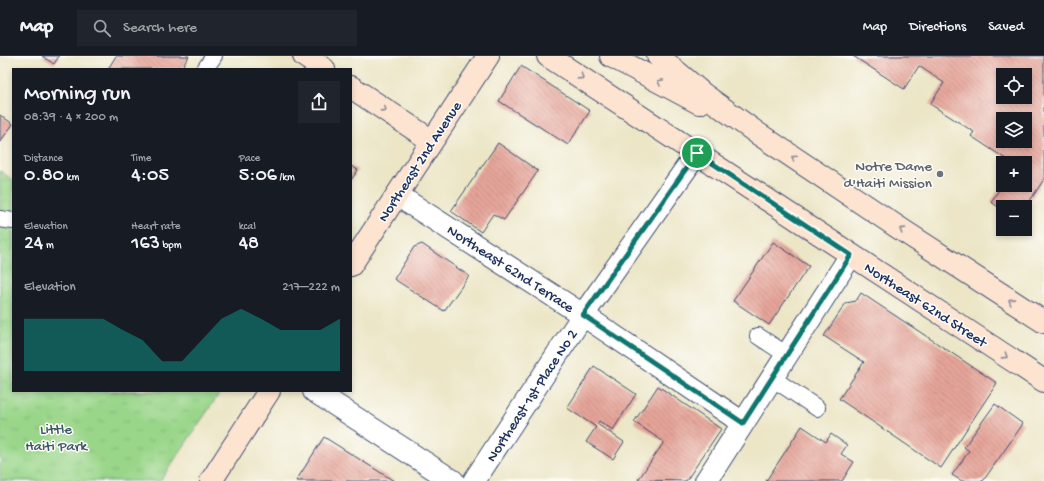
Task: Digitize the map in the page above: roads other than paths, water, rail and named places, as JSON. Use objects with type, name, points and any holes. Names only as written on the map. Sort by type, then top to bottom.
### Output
[{"type":"main road","points":[[304,56],[322,68]]},
{"type":"main road","name":"Northeast 2nd Avenue","points":[[352,263],[488,56]]},
{"type":"main road","name":"Northeast 62nd Street","points":[[548,56],[1044,381]]},
{"type":"main road","points":[[611,56],[756,133]]},
{"type":"main road","points":[[658,56],[703,94],[756,133],[1044,322]]},
{"type":"main road","points":[[352,88],[432,141]]},
{"type":"main road","points":[[211,481],[268,392]]},
{"type":"street","name":"Northeast 1st Place No 2","points":[[474,481],[583,315],[697,153]]},
{"type":"street","name":"Northeast 62nd Terrace","points":[[397,195],[583,315],[743,423]]},
{"type":"street","points":[[706,481],[851,255]]},
{"type":"street","points":[[316,392],[453,481]]},
{"type":"lane","points":[[206,68],[214,56]]},
{"type":"lane","points":[[0,219],[12,221]]},
{"type":"lane","points":[[758,336],[787,355]]},
{"type":"lane","points":[[772,378],[817,408]]},
{"type":"place","name":"Notre Dame d'Haiti Mission","points":[[940,174]]},
{"type":"park label","name":"Little Haiti Park","points":[[56,436]]}]
